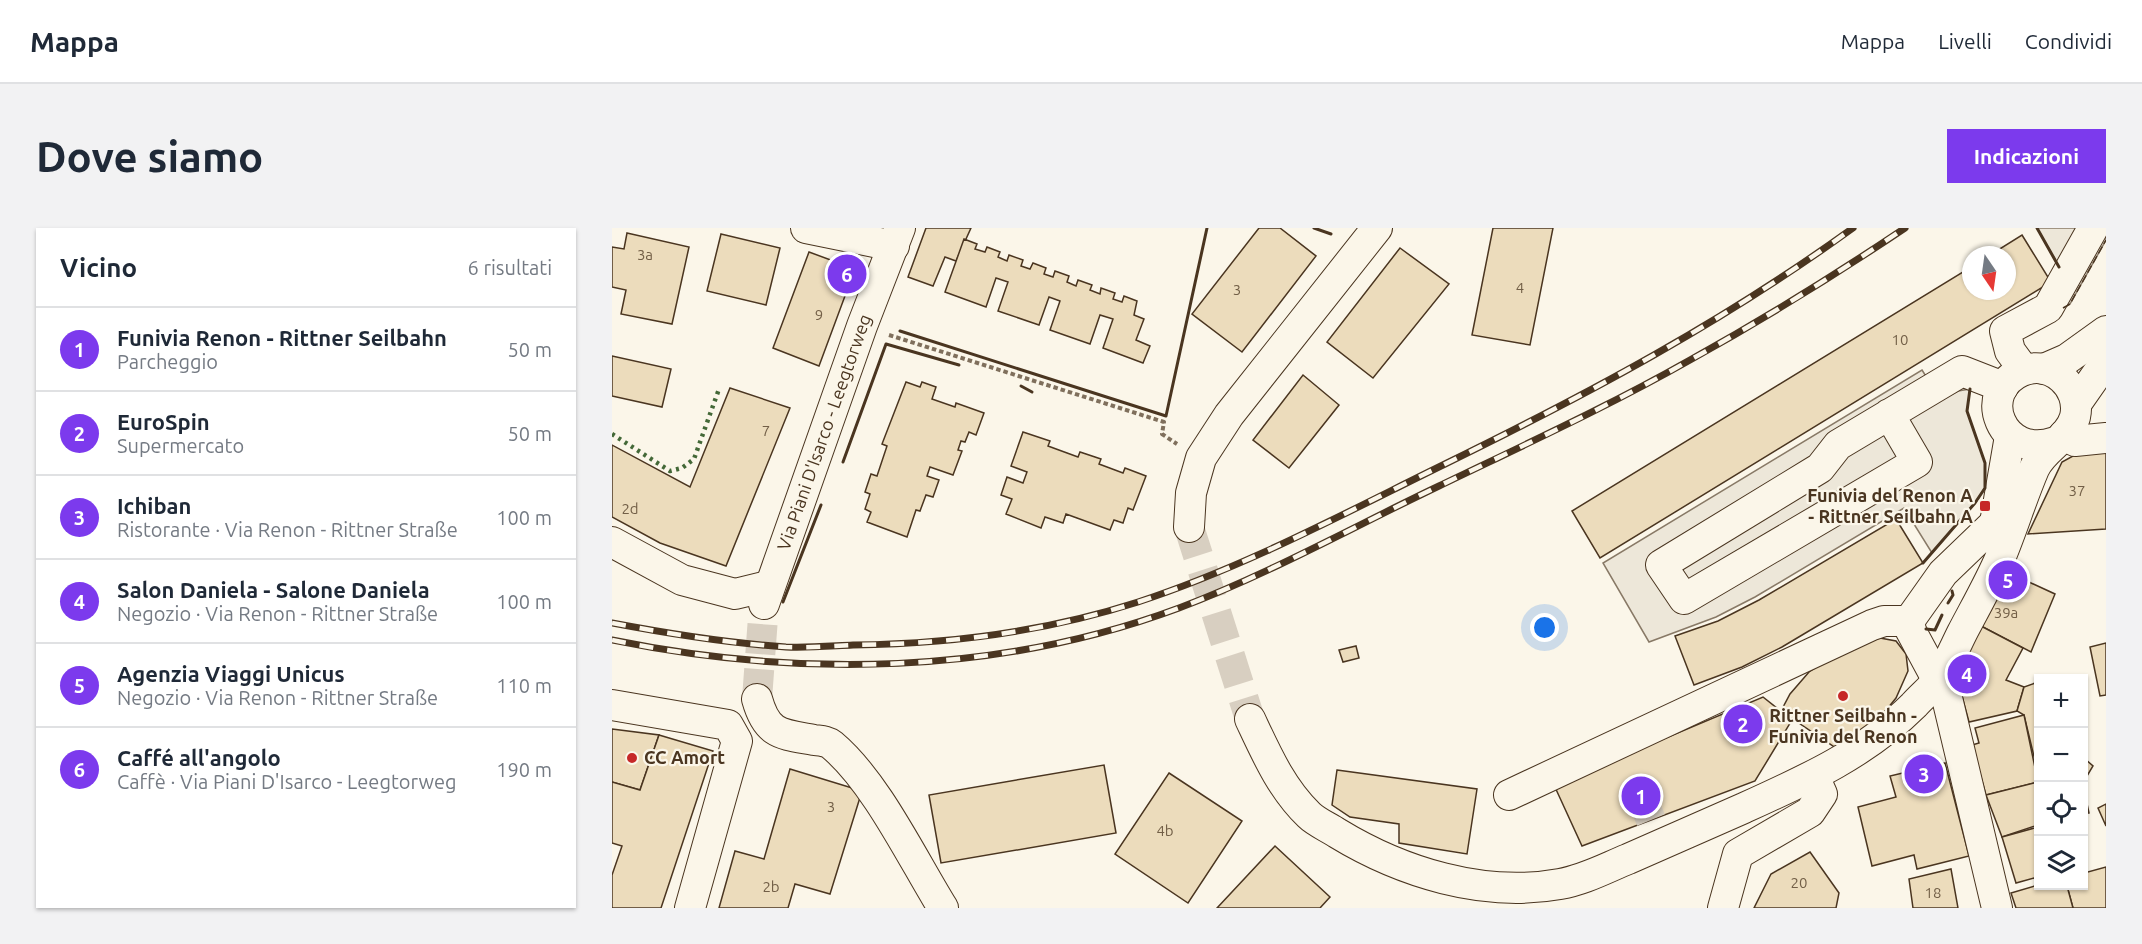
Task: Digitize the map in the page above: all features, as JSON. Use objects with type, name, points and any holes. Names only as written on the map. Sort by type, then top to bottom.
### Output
[{"type":"street","points":[[806,228],[897,237]]},
{"type":"street","points":[[1189,527],[1191,493],[1201,458],[1229,415],[1377,228]]},
{"type":"street","points":[[2024,376],[2010,351],[2005,332],[2048,308],[2093,228]]},
{"type":"street","name":"Via Piani D'Isarco - Leegtorweg","points":[[612,542],[682,580],[735,594],[766,595],[862,326],[897,237]]},
{"type":"street","points":[[2106,331],[2067,358],[2024,376],[1998,399],[1997,413],[2002,426],[2010,436],[2031,446],[2060,439],[2075,441],[2106,438]]},
{"type":"street","points":[[1250,719],[1278,776],[1310,816],[1369,852],[1420,872],[1500,886],[1544,886],[1586,877],[1656,833],[1814,776],[1859,751],[1897,722],[1937,681],[1999,560],[2036,465],[2071,426],[2076,404],[2106,361]]},
{"type":"street","points":[[1889,414],[1917,462],[1684,599],[1661,565],[1820,468],[1838,445],[1889,414],[1962,371],[2024,376],[2056,373],[2066,381],[2076,404]]},
{"type":"street","points":[[1999,560],[1995,524],[2010,436]]},
{"type":"street","points":[[1909,621],[1943,573],[1995,524]]},
{"type":"street","points":[[1509,795],[1872,625],[1884,621],[1909,621]]},
{"type":"street","points":[[1909,621],[1947,698],[1997,908]]},
{"type":"street","points":[[757,699],[769,727],[784,735],[829,742],[849,761],[877,799],[943,908]]},
{"type":"street","points":[[612,705],[728,725],[737,741],[690,908]]},
{"type":"street","points":[[1723,908],[1738,854],[1810,812],[1822,794],[1814,776]]},
{"type":"path","points":[[862,326],[1164,422],[1162,434],[1182,446]]},
{"type":"shaded area","points":[[2037,228],[2106,228],[2106,240],[2070,304],[2027,330],[2063,274]]},
{"type":"shaded area","points":[[1922,370],[1941,400],[1958,391],[1970,389],[1967,411],[1985,463],[1985,488],[1932,553],[1904,508],[1755,597],[1716,617],[1649,642],[1603,563]]},
{"type":"building","points":[[926,228],[971,228],[956,261],[945,257],[933,286],[908,277]]},
{"type":"building","points":[[1259,228],[1280,228],[1316,256],[1242,352],[1192,314]]},
{"type":"building","points":[[1493,228],[1553,228],[1530,345],[1472,335]]},
{"type":"building","points":[[627,233],[689,247],[672,324],[621,314],[626,290],[612,287],[612,247],[624,249]]},
{"type":"building","points":[[721,234],[780,248],[766,305],[707,291]]},
{"type":"building","points":[[2022,235],[2051,282],[1600,558],[1572,511],[1962,273],[1962,300],[2016,300],[2016,246],[2004,246]]},
{"type":"building","points":[[964,239],[977,244],[975,249],[985,252],[987,247],[1000,252],[998,257],[1007,261],[1009,255],[1023,260],[1021,266],[1030,269],[1033,263],[1046,268],[1044,274],[1053,277],[1055,271],[1069,276],[1067,282],[1076,286],[1078,280],[1092,285],[1090,290],[1100,294],[1101,288],[1115,293],[1113,299],[1122,302],[1124,296],[1137,301],[1134,315],[1144,319],[1136,340],[1150,346],[1143,363],[1103,348],[1113,319],[1100,315],[1090,344],[1050,330],[1060,301],[1049,297],[1039,325],[998,311],[1008,282],[996,278],[986,307],[945,292]]},
{"type":"building","points":[[1400,248],[1449,284],[1373,378],[1327,342]]},
{"type":"building","points":[[809,252],[855,269],[819,366],[773,348]]},
{"type":"building","points":[[612,356],[671,369],[662,407],[612,396]]},
{"type":"building","points":[[1303,375],[1339,405],[1289,468],[1253,440]]},
{"type":"building","points":[[906,382],[920,387],[922,382],[936,387],[932,399],[955,407],[956,403],[984,413],[976,435],[969,432],[965,442],[961,441],[958,450],[962,451],[953,475],[930,467],[927,476],[939,480],[933,497],[926,495],[920,511],[916,510],[907,537],[867,522],[871,512],[865,509],[870,494],[865,492],[871,474],[877,476],[887,446],[882,444]]},
{"type":"building","points":[[730,388],[790,408],[726,566],[660,543],[612,517],[612,445],[690,487]]},
{"type":"building","points":[[1023,432],[1050,441],[1048,446],[1078,457],[1080,452],[1101,459],[1099,464],[1123,473],[1125,468],[1146,476],[1133,510],[1128,508],[1123,523],[1114,520],[1110,530],[1066,514],[1063,523],[1045,517],[1041,528],[1006,514],[1012,499],[1001,495],[1007,477],[1023,483],[1027,472],[1011,466]]},
{"type":"building","points":[[2106,449],[2106,529],[2028,534],[2062,462],[2082,451]]},
{"type":"building","points":[[1896,519],[1923,563],[1782,647],[1742,667],[1694,685],[1675,636],[1718,621],[1759,600]]},
{"type":"building","points":[[2005,571],[2055,594],[2031,652],[1979,625]]},
{"type":"building","points":[[1979,625],[2023,648],[2006,680],[2024,687],[2017,711],[1969,722],[1959,685],[1960,667]]},
{"type":"building","name":"Rittner Seilbahn - Funivia del Renon","points":[[1880,638],[1896,641],[1906,654],[1908,671],[1896,698],[1874,725],[1839,750],[1781,711],[1790,694],[1809,672],[1858,643]]},
{"type":"building","points":[[2106,643],[2106,695],[2100,696],[2090,647]]},
{"type":"building","points":[[1356,646],[1359,658],[1343,662],[1339,650]]},
{"type":"building","points":[[2034,683],[2034,756],[2024,715],[2017,711],[2024,687]]},
{"type":"building","points":[[1763,697],[1792,720],[1755,781],[1582,846],[1554,785]]},
{"type":"building","points":[[2024,715],[2034,763],[2034,783],[1986,795],[1972,745],[1979,743],[1975,728]]},
{"type":"building","name":"CC Amort","points":[[612,729],[659,735],[640,790],[612,782]]},
{"type":"building","points":[[659,735],[713,751],[661,908],[612,908],[612,875],[622,846],[612,843],[612,782],[640,790]]},
{"type":"building","points":[[2088,762],[2093,766],[2088,774]]},
{"type":"building","points":[[1945,763],[1969,856],[1917,869],[1914,855],[1872,866],[1858,807],[1896,797],[1890,776]]},
{"type":"building","points":[[1104,765],[1116,833],[941,863],[929,795]]},
{"type":"building","points":[[790,769],[862,791],[830,894],[795,884],[788,908],[719,908],[735,851],[764,859]]},
{"type":"building","points":[[1337,770],[1477,789],[1467,854],[1399,843],[1399,824],[1350,817],[1332,805]]},
{"type":"building","points":[[1169,773],[1242,821],[1188,903],[1115,854]]},
{"type":"building","points":[[2034,783],[2034,826],[2002,837],[1986,795]]},
{"type":"building","points":[[2106,804],[2106,826],[2098,808]]},
{"type":"building","points":[[2034,828],[2034,878],[2016,883],[2002,837]]},
{"type":"building","points":[[1275,846],[1330,897],[1320,908],[1217,908]]},
{"type":"building","points":[[1810,852],[1839,893],[1836,908],[1754,908],[1771,874]]},
{"type":"building","points":[[2106,867],[2106,908],[2073,908],[2068,890],[2088,890],[2088,872]]},
{"type":"building","points":[[1951,869],[1958,908],[1913,908],[1909,879]]},
{"type":"building","points":[[2034,886],[2034,890],[2068,890],[2073,908],[2016,908],[2011,893]]},
{"type":"tunnel","points":[[1189,527],[1250,719]]},
{"type":"tunnel","points":[[757,699],[764,604]]},
{"type":"tunnel","points":[[1641,796],[1651,820]]},
{"type":"railway","points":[[612,623],[699,638],[786,647],[889,644],[961,639],[1033,629],[1138,602],[1256,556],[1604,383],[1755,295],[1853,228]]},
{"type":"railway","points":[[612,640],[683,652],[754,660],[826,664],[898,663],[970,658],[1041,647],[1111,630],[1179,608],[1246,580],[1597,409],[1745,329],[1826,280],[1905,228]]},
{"type":"hedge","points":[[612,434],[670,471],[682,468],[694,459],[719,389]]},
{"type":"fence","points":[[2037,228],[2059,267]]},
{"type":"fence","points":[[2063,308],[2070,304],[2106,240]]},
{"type":"wall","points":[[900,331],[1166,416],[1207,228]]},
{"type":"wall","points":[[1314,228],[1331,234]]},
{"type":"wall","points":[[2037,228],[2059,267]]},
{"type":"wall","points":[[843,462],[886,344],[959,365]]},
{"type":"wall","points":[[1021,386],[1032,392]]},
{"type":"wall","points":[[1923,563],[1975,503],[1985,488],[1985,463],[1967,411],[1970,389]]},
{"type":"wall","points":[[783,602],[821,505]]},
{"type":"wall","points":[[1948,603],[1953,595],[1952,591]]},
{"type":"wall","points":[[1926,629],[1935,630],[1942,615]]},
{"type":"place","name":"Caffé all'angolo","points":[[847,274]]},
{"type":"place","name":"Funivia del Renon A - Rittner Seilbahn A","points":[[1985,506]]},
{"type":"place","name":"Agenzia Viaggi Unicus","points":[[2008,580]]},
{"type":"place","name":"Salon Daniela - Salone Daniela","points":[[1967,674]]},
{"type":"place","name":"Rittner Seilbahn - Funivia del Renon","points":[[1843,696]]},
{"type":"place","name":"EuroSpin","points":[[1743,724]]},
{"type":"place","name":"CC Amort","points":[[632,758]]},
{"type":"place","name":"Ichiban","points":[[1924,774]]},
{"type":"place","name":"Funivia Renon - Rittner Seilbahn","points":[[1641,796]]}]
